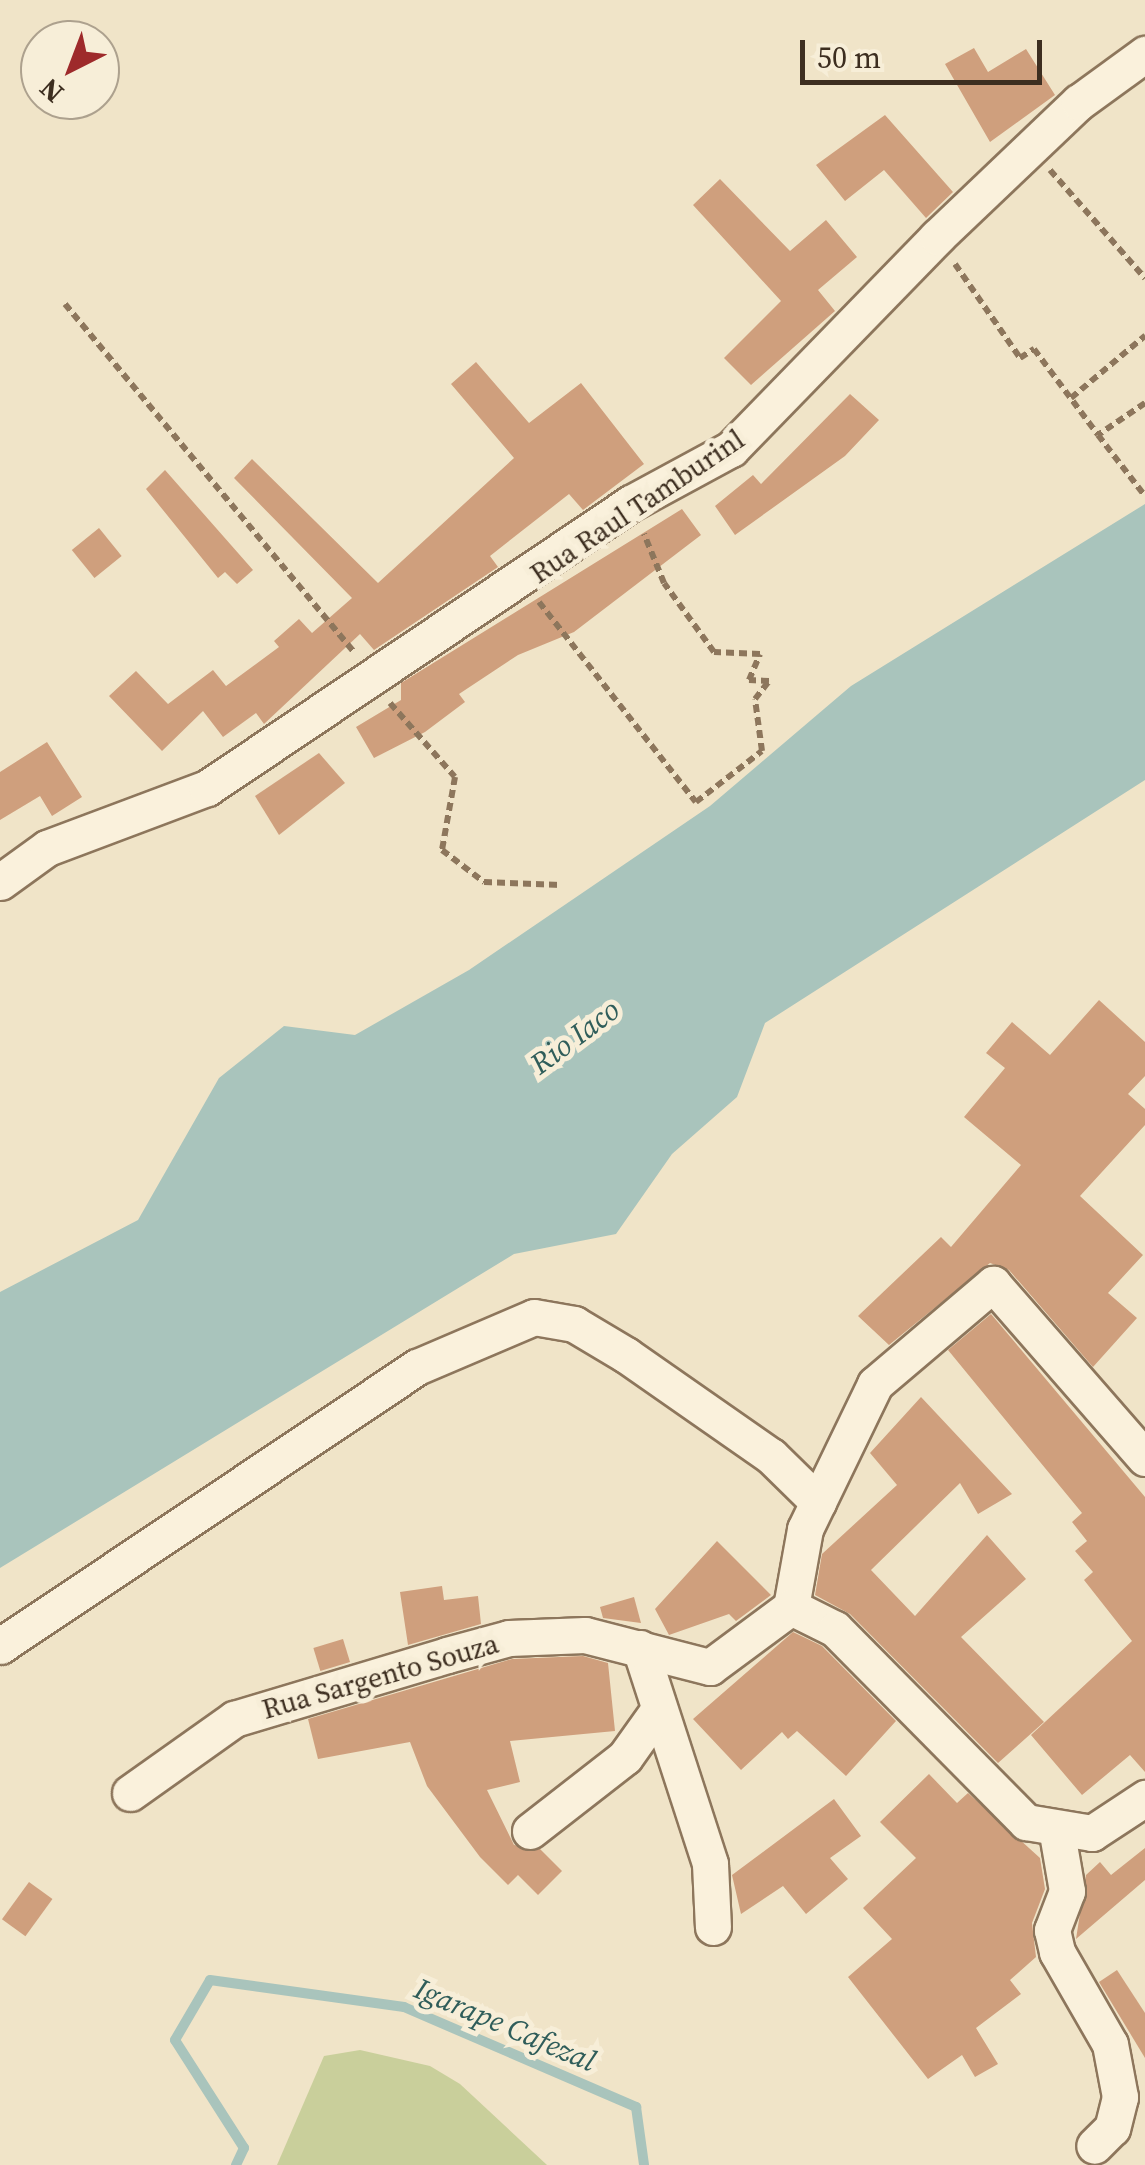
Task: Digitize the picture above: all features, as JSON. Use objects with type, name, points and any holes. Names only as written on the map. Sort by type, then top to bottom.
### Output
[{"type":"street","name":"Rua Raul Tamburinl","points":[[0,882],[48,848],[207,788],[374,681],[631,503],[732,448],[937,236],[1035,152],[1079,102],[1145,54]]},
{"type":"street","points":[[1145,1458],[993,1284],[875,1384],[818,1502],[791,1607],[835,1629],[1026,1822],[1057,1833],[1092,1833],[1145,1798]]},
{"type":"street","points":[[0,1646],[418,1367],[534,1316],[574,1324],[626,1355],[771,1456],[818,1502]]},
{"type":"street","name":"Rua Sargento Souza","points":[[130,1793],[234,1719],[447,1655],[566,1636],[640,1648],[710,1668],[791,1607]]},
{"type":"street","points":[[640,1648],[657,1712],[710,1864],[713,1926]]},
{"type":"street","points":[[530,1830],[625,1758],[657,1712]]},
{"type":"street","points":[[1057,1833],[1068,1892],[1052,1930],[1057,1952],[1110,2044],[1120,2098],[1112,2128],[1094,2146]]},
{"type":"path","points":[[1035,152],[1145,278]]},
{"type":"path","points":[[937,236],[1020,358],[1034,349],[1145,496]]},
{"type":"path","points":[[65,304],[454,777],[442,850],[484,882],[561,885]]},
{"type":"path","points":[[1071,398],[1145,336]]},
{"type":"path","points":[[1098,435],[1145,403]]},
{"type":"path","points":[[524,580],[696,802],[762,751],[755,699],[769,681],[749,680],[760,654],[714,652],[664,583],[631,503]]},
{"type":"green space","points":[[360,2050],[430,2066],[460,2084],[547,2165],[277,2165],[324,2056]]},
{"type":"water","name":"Rio Iaco","points":[[1145,504],[1145,780],[765,1023],[737,1097],[672,1154],[616,1234],[514,1254],[0,1568],[0,1292],[138,1220],[219,1078],[284,1026],[355,1035],[469,970],[710,806],[851,686]]},
{"type":"building","points":[[974,48],[988,72],[1026,49],[1055,95],[990,142],[945,64]]},
{"type":"building","points":[[885,115],[953,192],[926,218],[884,170],[845,201],[816,165]]},
{"type":"building","points":[[720,179],[790,251],[826,220],[857,257],[818,290],[835,311],[751,385],[724,358],[781,301],[693,205]]},
{"type":"building","points":[[476,362],[529,423],[581,383],[644,464],[583,510],[569,494],[490,556],[498,567],[374,650],[360,634],[264,724],[256,713],[223,737],[203,711],[162,751],[109,696],[136,671],[168,704],[213,670],[226,686],[279,647],[274,641],[299,619],[312,633],[352,598],[234,478],[252,459],[378,583],[514,458],[451,384]]},
{"type":"building","points":[[850,394],[879,420],[845,456],[735,535],[715,506],[753,475],[761,484]]},
{"type":"building","points":[[165,470],[253,570],[237,584],[225,572],[218,578],[146,489]]},
{"type":"building","points":[[682,509],[701,535],[574,632],[518,655],[459,694],[465,702],[425,732],[374,758],[356,727],[401,700],[401,683]]},
{"type":"building","points":[[99,528],[122,556],[94,578],[72,550]]},
{"type":"building","points":[[47,742],[82,797],[52,816],[40,796],[0,820],[0,772]]},
{"type":"building","points":[[319,753],[345,783],[279,835],[255,796]]},
{"type":"building","points":[[1099,1000],[1145,1042],[1145,1076],[1128,1094],[1145,1109],[1145,1125],[1080,1196],[1143,1255],[1108,1293],[1137,1318],[1093,1367],[1009,1270],[990,1263],[889,1345],[858,1316],[941,1237],[951,1247],[1021,1165],[964,1117],[1005,1068],[986,1053],[1012,1022],[1050,1055]]},
{"type":"building","points":[[991,1314],[1145,1497],[1145,1772],[1130,1755],[1082,1795],[1031,1735],[1132,1641],[1084,1580],[1093,1572],[1075,1551],[1087,1541],[1072,1522],[1082,1513],[948,1350]]},
{"type":"building","points":[[921,1397],[1012,1494],[978,1514],[960,1483],[871,1570],[915,1616],[987,1535],[1026,1579],[961,1637],[1044,1722],[998,1763],[850,1614],[815,1595],[822,1554],[897,1485],[870,1453]]},
{"type":"building","points":[[717,1541],[771,1595],[736,1621],[729,1614],[669,1635],[655,1609]]},
{"type":"building","points":[[442,1586],[444,1600],[478,1596],[481,1624],[408,1645],[400,1592]]},
{"type":"building","points":[[634,1597],[641,1623],[603,1618],[600,1607]]},
{"type":"building","points":[[793,1632],[822,1646],[896,1721],[846,1776],[797,1731],[788,1739],[782,1732],[741,1770],[693,1719]]},
{"type":"building","points":[[343,1639],[350,1662],[320,1671],[313,1648]]},
{"type":"building","points":[[583,1656],[608,1663],[615,1731],[510,1741],[520,1782],[487,1790],[514,1845],[540,1849],[562,1871],[538,1895],[518,1875],[508,1885],[480,1857],[427,1786],[410,1742],[318,1759],[308,1719],[512,1659]]},
{"type":"building","points":[[929,1774],[957,1803],[968,1793],[1040,1858],[1045,1889],[1032,1923],[1036,1957],[1010,1980],[1021,1994],[976,2028],[998,2064],[975,2077],[962,2055],[928,2079],[848,1977],[892,1939],[863,1908],[916,1858],[880,1822]]},
{"type":"building","points":[[834,1799],[861,1836],[830,1858],[848,1879],[806,1914],[783,1886],[741,1914],[732,1875]]},
{"type":"building","points":[[1145,1848],[1145,1880],[1076,1939],[1086,1875],[1100,1862],[1111,1875]]},
{"type":"building","points":[[29,1882],[52,1899],[25,1936],[2,1919]]},
{"type":"building","points":[[1117,1970],[1145,2013],[1145,2058],[1099,1982]]},
{"type":"waterway","name":"Igarape Cafezal","points":[[236,2165],[244,2148],[175,2040],[210,1980],[404,2007],[636,2107],[644,2165]]}]
